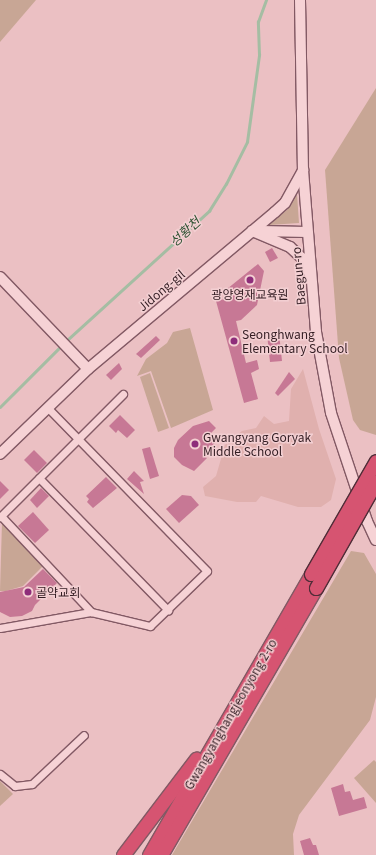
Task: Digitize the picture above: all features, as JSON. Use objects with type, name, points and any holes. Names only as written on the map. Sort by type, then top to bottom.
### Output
[{"type":"highway","name":"Gwangyanghangjeonyong 2-ro","points":[[149,855],[376,461]]},
{"type":"highway","name":"Gwangyanghangjeonyong 2-ro","points":[[161,855],[376,482]]},
{"type":"highway","points":[[123,855],[229,716]]},
{"type":"street","name":"Baegun-ro","points":[[300,0],[303,170],[316,332],[331,413],[367,521],[376,540]]},
{"type":"street","name":"Jidong-gil","points":[[0,454],[88,369],[285,203],[303,170]]},
{"type":"street","points":[[252,231],[307,232]]},
{"type":"street","points":[[252,231],[290,247],[302,258],[312,279]]},
{"type":"street","points":[[0,276],[88,369]]},
{"type":"street","points":[[91,612],[1,517],[123,394]]},
{"type":"street","points":[[0,628],[91,612],[150,626],[208,571],[47,407]]},
{"type":"street","points":[[39,478],[168,610]]},
{"type":"street","points":[[0,774],[15,786],[32,784],[84,735]]},
{"type":"shaded area","points":[[0,0],[36,0],[0,42]]},
{"type":"shaded area","points":[[376,88],[376,435],[360,430],[353,420],[339,358],[325,170]]},
{"type":"shaded area","points":[[297,194],[299,223],[269,225],[287,210]]},
{"type":"shaded area","points":[[190,328],[213,410],[171,428],[151,371],[137,376],[146,359],[167,343],[173,332]]},
{"type":"shaded area","points":[[303,369],[319,429],[336,479],[331,500],[321,507],[298,507],[261,496],[256,502],[237,502],[205,496],[203,487],[216,476],[225,445],[242,431],[256,428],[264,416],[274,424],[289,421],[291,389]]},
{"type":"shaded area","points":[[150,373],[169,428],[158,432],[140,377]]},
{"type":"shaded area","points":[[2,522],[44,565],[23,586],[6,591],[0,591]]},
{"type":"shaded area","points":[[351,551],[364,553],[376,574],[376,697],[370,720],[299,815],[293,834],[294,855],[172,855]]},
{"type":"shaded area","points":[[374,760],[376,762],[376,803],[354,778]]},
{"type":"shaded area","points":[[0,781],[13,794],[0,806]]},
{"type":"building","points":[[272,248],[278,258],[270,262],[265,252]]},
{"type":"building","name":"Seonghwang Elementary School","points":[[258,264],[264,271],[257,305],[241,320],[236,321],[246,363],[257,360],[259,369],[251,373],[258,399],[244,403],[216,301],[233,297],[227,289]]},
{"type":"building","points":[[279,333],[282,361],[270,362],[267,334]]},
{"type":"building","points":[[156,336],[160,340],[141,358],[136,354]]},
{"type":"building","points":[[119,363],[122,369],[111,380],[106,375]]},
{"type":"building","points":[[289,372],[295,379],[278,396],[275,393]]},
{"type":"building","points":[[120,415],[135,430],[127,438],[118,430],[116,433],[109,426]]},
{"type":"building","name":"Gwangyang Goryak Middle School","points":[[209,421],[216,428],[211,433],[218,440],[203,454],[207,458],[194,471],[182,465],[174,457],[174,448],[178,440],[193,426]]},
{"type":"building","points":[[150,447],[159,476],[150,479],[142,449]]},
{"type":"building","points":[[34,450],[47,463],[37,473],[24,460]]},
{"type":"building","points":[[134,471],[144,481],[140,482],[144,494],[127,479]]},
{"type":"building","points":[[106,477],[117,488],[93,508],[87,502],[89,499],[86,496]]},
{"type":"building","points":[[0,481],[9,490],[0,499]]},
{"type":"building","points":[[41,488],[49,496],[37,508],[30,500]]},
{"type":"building","points":[[182,495],[191,496],[199,505],[179,523],[166,509]]},
{"type":"building","points":[[33,512],[49,530],[35,543],[18,526]]},
{"type":"building","name":"골약교회","points":[[43,569],[57,583],[35,605],[32,611],[22,616],[10,617],[0,612],[0,592],[24,587]]},
{"type":"building","points":[[343,784],[345,792],[350,791],[353,800],[364,797],[367,808],[339,816],[331,788]]},
{"type":"building","points":[[310,838],[313,845],[316,845],[319,855],[304,855],[300,841]]},
{"type":"waterway","name":"성황천","points":[[65,342],[209,211],[226,184],[247,142],[259,55],[258,22],[266,0]]},
{"type":"waterway","name":"성황천","points":[[0,407],[62,345]]},
{"type":"place","name":"광양영재교육원","points":[[250,280]]},
{"type":"place","name":"Seonghwang Elementary School","points":[[234,341]]},
{"type":"place","name":"Gwangyang Goryak Middle School","points":[[195,444]]},
{"type":"place","name":"골약교회","points":[[28,592]]}]
